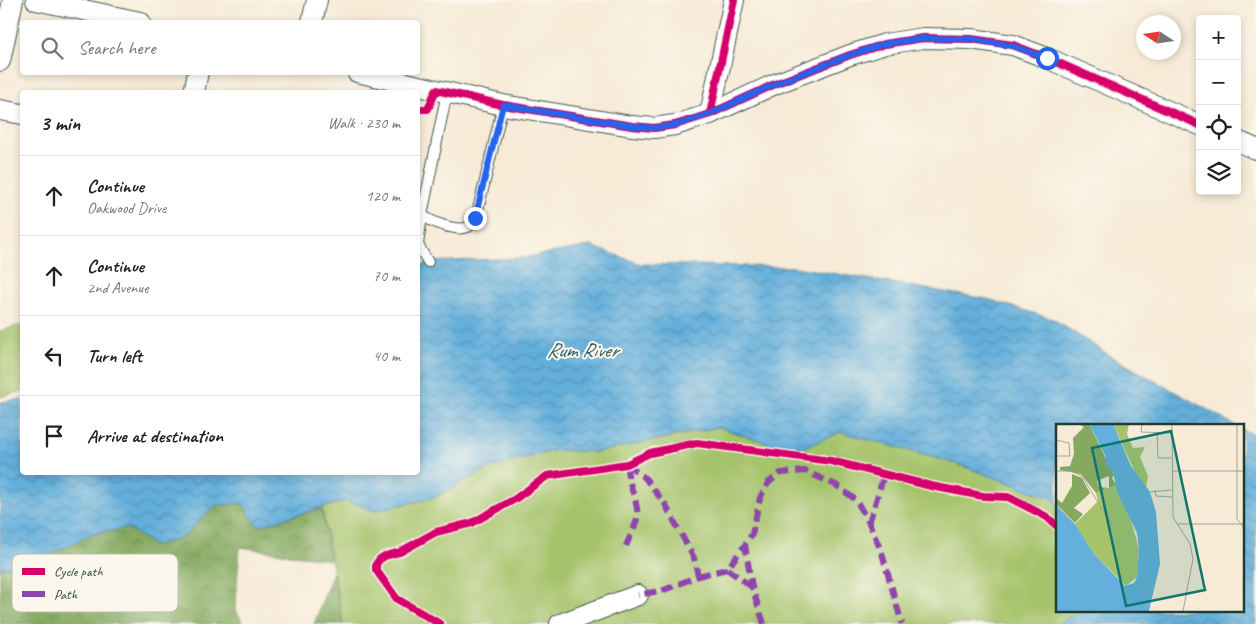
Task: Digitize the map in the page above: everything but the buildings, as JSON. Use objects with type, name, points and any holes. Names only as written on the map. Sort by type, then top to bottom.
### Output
[{"type":"street","points":[[0,62],[13,0]]},
{"type":"street","points":[[36,0],[131,20]]},
{"type":"street","points":[[312,20],[317,0]]},
{"type":"street","points":[[710,114],[734,0]]},
{"type":"street","points":[[370,75],[503,105],[654,128],[676,125],[710,114],[775,84],[884,44],[923,38],[971,39],[1013,46],[1047,58],[1196,123]]},
{"type":"street","points":[[194,90],[197,75]]},
{"type":"street","points":[[0,110],[20,114]]},
{"type":"street","points":[[1241,143],[1256,149]]},
{"type":"street","points":[[560,624],[638,595]]},
{"type":"lane","points":[[420,230],[447,92]]},
{"type":"lane","points":[[422,216],[434,223],[457,227],[467,227],[472,224],[477,214],[503,105]]},
{"type":"lane","points":[[420,248],[428,262]]},
{"type":"green space","points":[[20,326],[20,392],[0,397],[0,331]]},
{"type":"green space","points":[[719,427],[782,448],[805,447],[841,432],[957,464],[1051,498],[1056,502],[1056,612],[1077,612],[1059,624],[343,624],[322,508],[346,501],[374,511],[433,498],[492,467],[556,450],[598,452]]},
{"type":"green space","points":[[242,503],[259,526],[322,508],[330,560],[240,547],[235,609],[244,624],[0,624],[0,568],[12,565],[12,612],[178,612],[178,554],[51,554],[92,534],[128,528],[155,546],[183,537],[215,506]]},
{"type":"green space","points":[[333,572],[343,624],[314,624]]},
{"type":"water","name":"Rum River","points":[[591,246],[641,264],[795,267],[987,299],[1053,319],[1112,357],[1233,424],[1056,424],[1056,502],[1051,498],[957,464],[841,432],[805,447],[782,448],[718,427],[598,452],[556,450],[492,467],[433,498],[374,511],[346,501],[258,526],[242,503],[215,506],[183,537],[155,546],[128,528],[92,534],[51,554],[12,554],[12,565],[0,568],[0,402],[20,399],[20,475],[420,475],[420,267],[428,262],[521,258]]},
{"type":"water","points":[[1244,430],[1256,436],[1256,624],[1059,624],[1077,612],[1244,612]]},
{"type":"marked path","points":[[627,464],[645,478],[665,504],[694,558],[698,576],[664,590],[638,595]]},
{"type":"marked path","points":[[626,546],[637,519],[637,506],[627,471],[627,464]]},
{"type":"marked path","points":[[764,624],[752,587],[745,545],[752,534],[760,498],[768,483],[781,473],[805,471],[836,485],[856,500],[869,523],[882,553],[902,624]]},
{"type":"marked path","points":[[869,523],[884,475]]},
{"type":"marked path","points":[[698,576],[727,569],[745,545]]},
{"type":"marked path","points":[[727,569],[752,587]]},
{"type":"cycle path","points":[[710,114],[734,0]]},
{"type":"cycle path","points":[[420,109],[428,109],[436,90],[503,105],[654,128],[675,125],[710,114],[775,84],[850,55],[885,44],[923,38],[971,39],[1013,45],[1196,123]]},
{"type":"cycle path","points":[[440,624],[397,599],[376,570],[376,564],[380,559],[400,552],[436,532],[472,523],[515,499],[547,476],[627,464],[650,453],[697,443],[831,461],[931,486],[983,496],[1008,497],[1047,517],[1056,525]]},
{"type":"route","points":[[475,218],[503,105],[654,128],[676,125],[710,114],[775,84],[884,44],[923,38],[971,39],[1013,46],[1047,58]]}]
